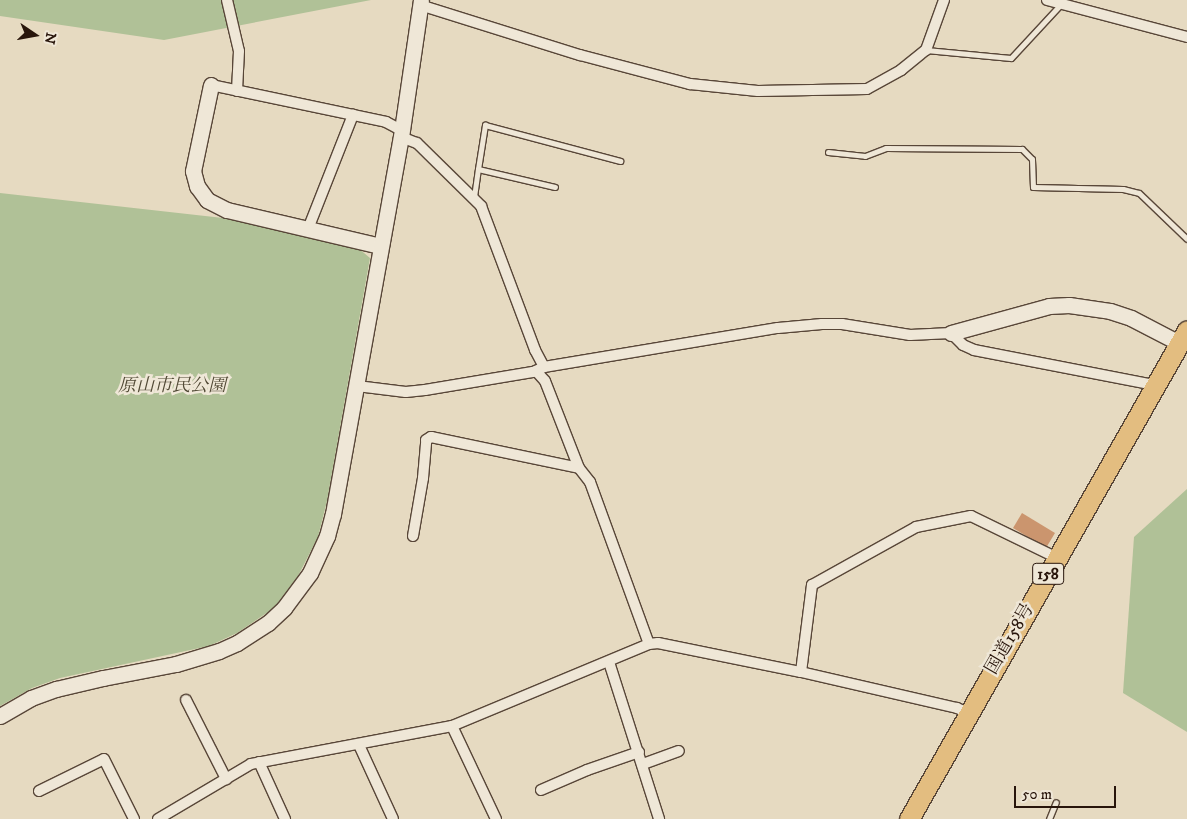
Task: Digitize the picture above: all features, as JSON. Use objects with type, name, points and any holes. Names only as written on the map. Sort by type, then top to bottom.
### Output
[{"type":"highway","name":"国道158号","points":[[909,819],[1154,385],[1184,340]]},
{"type":"street","points":[[227,0],[239,51],[237,91]]},
{"type":"street","points":[[0,716],[31,698],[56,689],[176,664],[220,651],[252,634],[284,608],[310,573],[327,536],[357,386],[401,133],[420,3],[580,55],[690,84],[758,91],[867,89],[901,70],[926,50],[944,0]]},
{"type":"street","points":[[1046,0],[1062,2],[1187,37]]},
{"type":"street","points":[[381,246],[226,210],[207,200],[200,192],[193,171],[211,85],[386,122],[417,143],[481,206],[535,350],[540,369],[579,468],[590,482],[649,644]]},
{"type":"street","points":[[308,229],[353,115]]},
{"type":"street","points":[[357,386],[406,392],[778,328],[822,324],[842,324],[910,335],[950,333],[1049,306],[1069,305],[1110,311],[1184,340]]},
{"type":"street","points":[[950,333],[963,345],[974,350],[1154,385]]},
{"type":"street","points":[[413,536],[423,478],[426,440],[431,437],[579,468]]},
{"type":"street","points":[[801,672],[812,585],[916,527],[971,516],[1057,558]]},
{"type":"street","points":[[158,819],[259,762],[359,745],[452,726],[649,644],[658,644],[801,672],[957,708],[968,714]]},
{"type":"street","points":[[609,662],[659,819]]},
{"type":"street","points":[[186,700],[226,779]]},
{"type":"street","points":[[452,726],[496,819]]},
{"type":"street","points":[[359,745],[392,819]]},
{"type":"street","points":[[643,764],[649,760],[679,751]]},
{"type":"street","points":[[541,790],[587,770],[639,752]]},
{"type":"street","points":[[39,791],[104,759],[134,819]]},
{"type":"street","points":[[259,762],[285,819]]},
{"type":"lane","points":[[926,50],[1011,58],[1062,2]]},
{"type":"lane","points":[[474,198],[485,124],[620,161]]},
{"type":"lane","points":[[828,152],[865,156],[886,148],[1022,149],[1032,159],[1033,187],[1123,188],[1139,193],[1187,239]]},
{"type":"lane","points":[[478,169],[555,187]]},
{"type":"lane","points":[[1048,819],[1056,802]]},
{"type":"green space","points":[[0,0],[371,0],[164,40],[0,16]]},
{"type":"green space","name":"原山市民公園","points":[[0,193],[223,218],[358,248],[370,258],[327,501],[318,537],[298,576],[274,608],[237,633],[209,646],[60,678],[32,688],[0,706]]},
{"type":"green space","points":[[1187,489],[1187,732],[1123,693],[1134,537]]},
{"type":"building","points":[[1022,513],[1055,533],[1046,548],[1013,528]]}]
